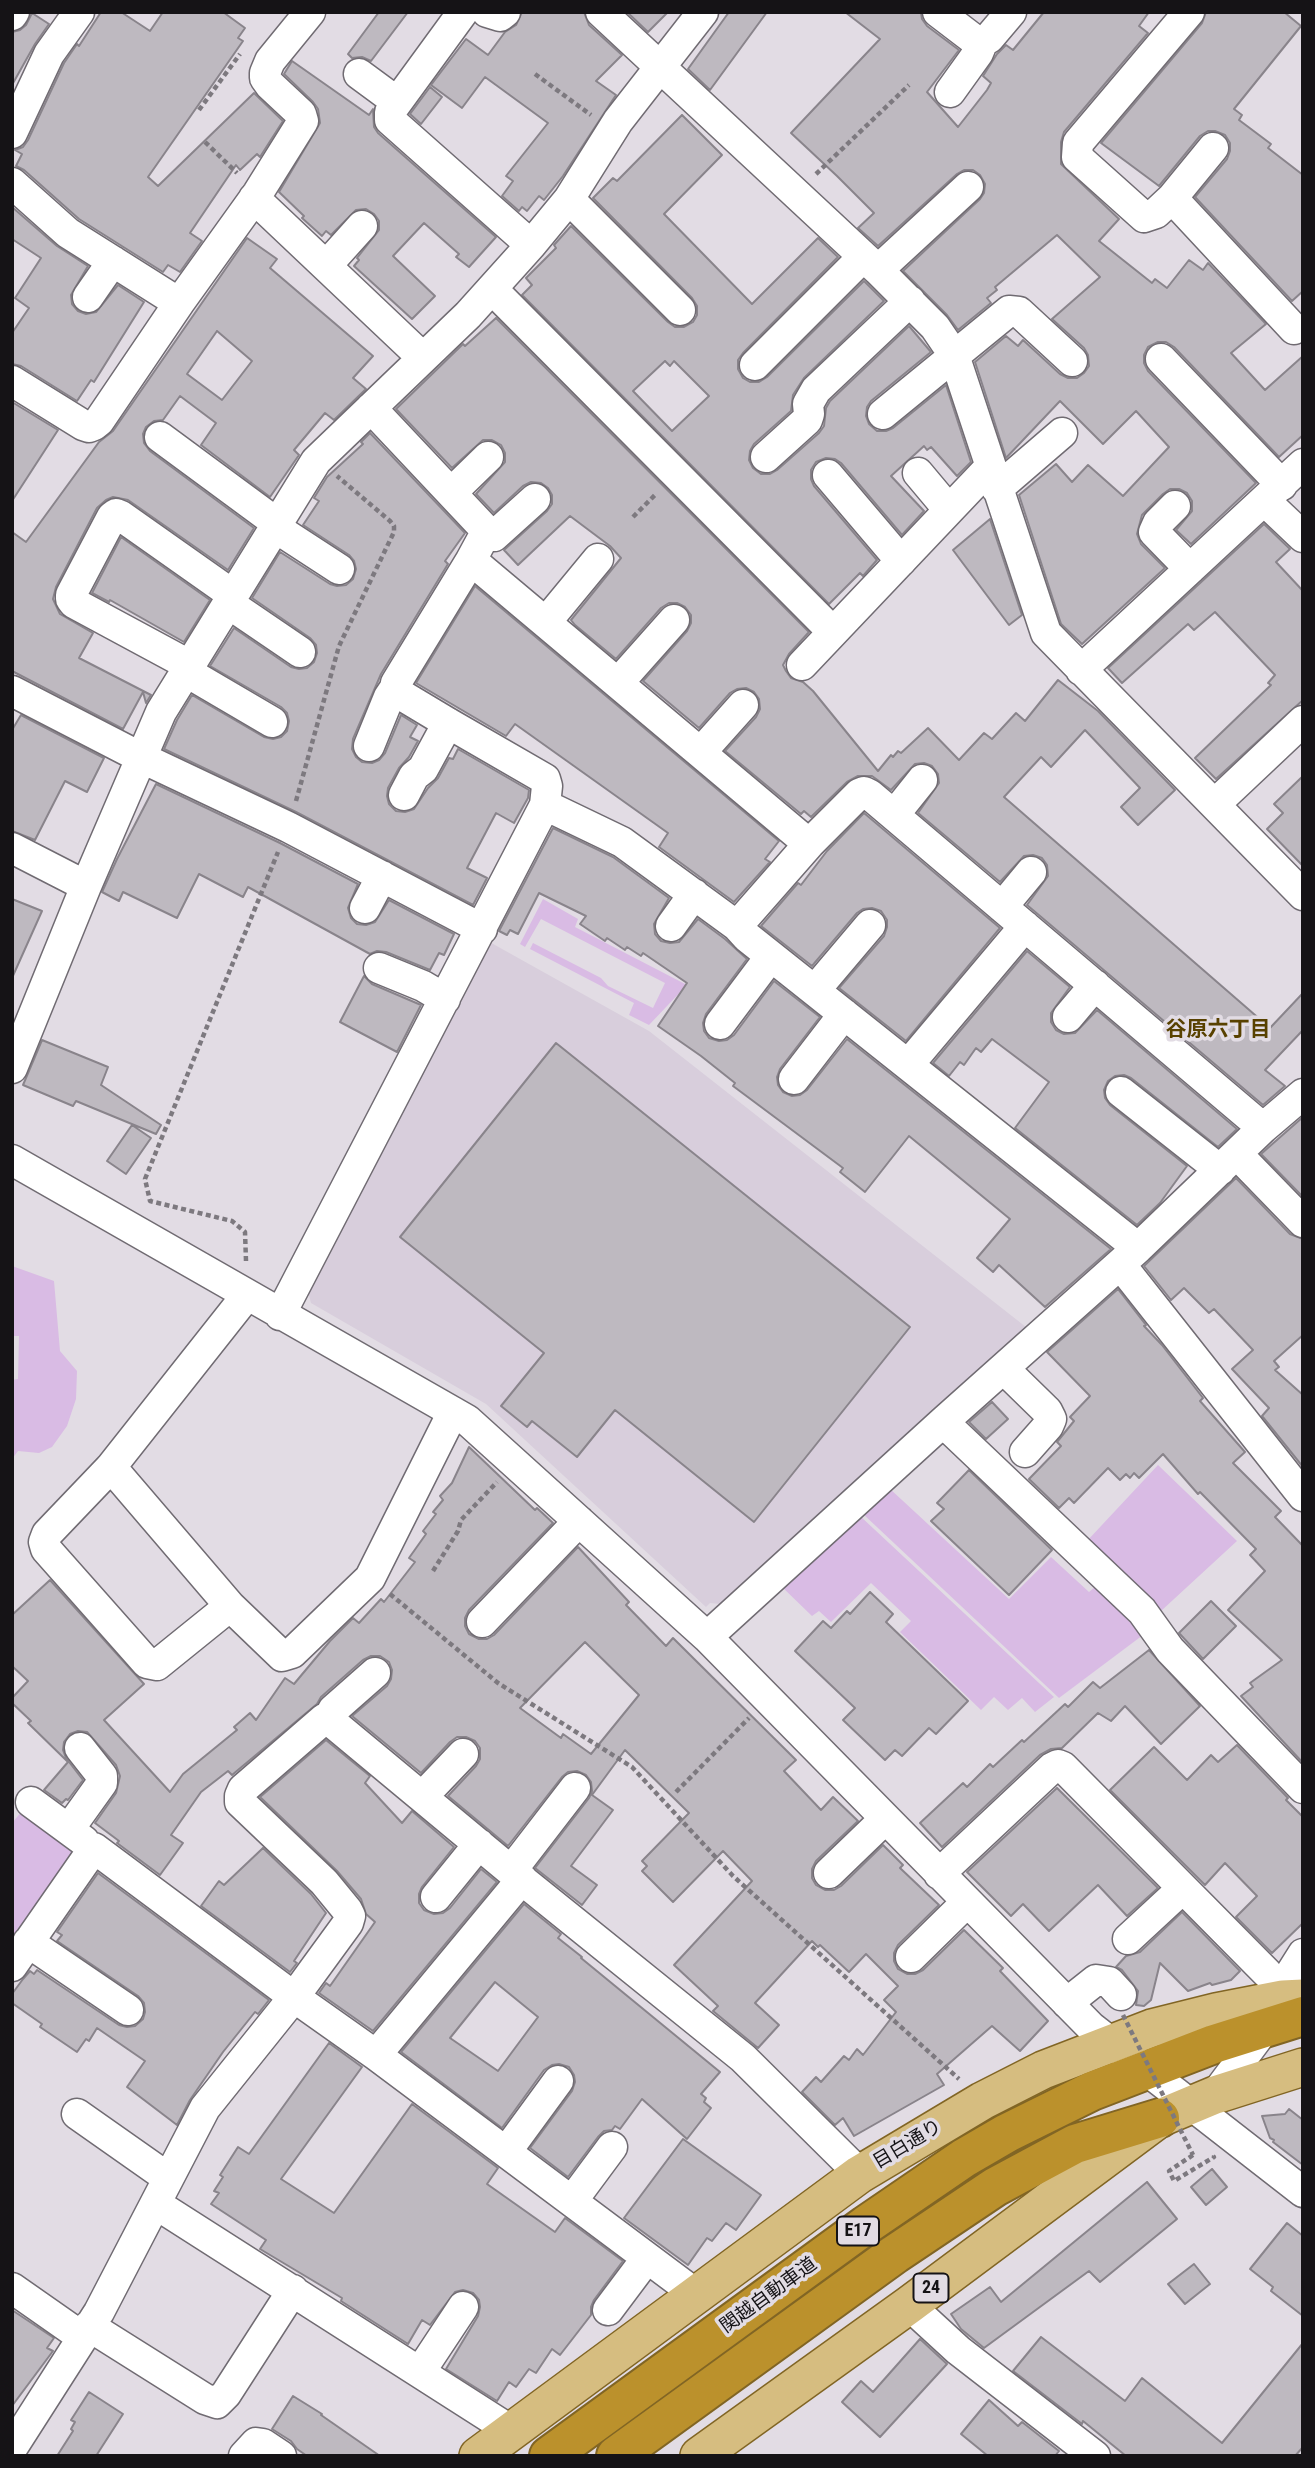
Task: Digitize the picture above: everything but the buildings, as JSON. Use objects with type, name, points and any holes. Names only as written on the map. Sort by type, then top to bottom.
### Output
[{"type":"highway","name":"E17","points":[[1145,2070],[1284,2003]]},
{"type":"highway","name":"関越自動車道","points":[[549,2456],[855,2233],[964,2158],[1049,2111],[1145,2070]]},
{"type":"highway","name":"関越自動車道","points":[[616,2456],[895,2254],[995,2187],[1075,2144],[1189,2106]]},
{"type":"main road","name":"目白通り","points":[[478,2456],[860,2174],[982,2101],[1043,2070],[1118,2018],[1152,2028],[1203,2015],[1284,2003]]},
{"type":"main road","name":"24","points":[[699,2456],[1189,2106],[1303,2067]]},
{"type":"street","points":[[12,381],[83,425],[89,427],[99,421],[256,195],[303,121],[301,114],[270,86],[265,78],[266,69],[310,12]]},
{"type":"street","points":[[463,12],[390,112],[390,120],[531,245]]},
{"type":"street","points":[[487,12],[500,16],[505,12]]},
{"type":"street","points":[[600,12],[935,327],[954,355],[1043,628],[1303,895]]},
{"type":"street","points":[[12,1068],[160,712],[320,458],[468,315],[531,245],[569,199],[612,130],[658,67],[703,12]]},
{"type":"street","points":[[938,12],[976,41],[989,38],[1011,12]]},
{"type":"street","points":[[1189,12],[1078,143],[1077,157],[1144,217],[1156,214],[1213,149]]},
{"type":"street","points":[[12,133],[64,18]]},
{"type":"street","points":[[950,92],[984,41]]},
{"type":"street","points":[[359,74],[397,103]]},
{"type":"street","points":[[12,183],[68,233],[180,303]]},
{"type":"street","points":[[755,365],[870,263],[968,187]]},
{"type":"street","points":[[256,195],[423,358]]},
{"type":"street","points":[[1172,198],[1300,328]]},
{"type":"street","points":[[569,199],[680,310]]},
{"type":"street","points":[[326,266],[362,226]]},
{"type":"street","points":[[88,297],[113,261]]},
{"type":"street","points":[[492,289],[833,632]]},
{"type":"street","points":[[766,457],[807,420],[808,404],[816,390],[910,301]]},
{"type":"street","points":[[883,414],[1009,312],[1019,312],[1072,361]]},
{"type":"street","points":[[1161,359],[1273,493],[1303,537]]},
{"type":"street","points":[[369,746],[388,697],[477,548],[483,527],[371,408]]},
{"type":"street","points":[[802,665],[949,510],[1062,433]]},
{"type":"street","points":[[160,437],[277,526],[340,569]]},
{"type":"street","points":[[452,492],[488,457]]},
{"type":"street","points":[[1081,670],[1303,464]]},
{"type":"street","points":[[918,473],[949,510]]},
{"type":"street","points":[[828,475],[901,561]]},
{"type":"street","points":[[477,548],[535,499]]},
{"type":"street","points":[[1175,506],[1158,523],[1154,532],[1190,569]]},
{"type":"street","points":[[272,722],[187,668],[74,603],[71,595],[116,514],[300,652]]},
{"type":"street","points":[[477,548],[546,622],[809,844]]},
{"type":"street","points":[[546,622],[598,559]]},
{"type":"street","points":[[618,683],[674,620]]},
{"type":"street","points":[[280,1315],[545,805],[545,779],[447,723],[398,693],[395,688]]},
{"type":"street","points":[[12,691],[140,757],[288,827],[482,929]]},
{"type":"street","points":[[701,752],[743,705]]},
{"type":"street","points":[[1215,804],[1303,720]]},
{"type":"street","points":[[404,795],[414,776],[423,769],[447,723]]},
{"type":"street","points":[[894,815],[922,780]]},
{"type":"street","points":[[737,926],[809,844],[864,792],[1263,1128]]},
{"type":"street","points":[[545,805],[622,842],[737,926],[908,1065],[1129,1256],[1303,1496]]},
{"type":"street","points":[[12,848],[86,886]]},
{"type":"street","points":[[1002,907],[1031,873]]},
{"type":"street","points":[[365,908],[382,876]]},
{"type":"street","points":[[671,926],[694,894]]},
{"type":"street","points":[[815,990],[870,925]]},
{"type":"street","points":[[908,1065],[1025,926]]},
{"type":"street","points":[[720,1024],[771,956]]},
{"type":"street","points":[[379,968],[445,999]]},
{"type":"street","points":[[1068,1017],[1095,985]]},
{"type":"street","points":[[793,1079],[844,1014]]},
{"type":"street","points":[[1121,1092],[1229,1162],[1303,1222]]},
{"type":"street","points":[[707,1637],[1129,1256],[1263,1128],[1303,1094]]},
{"type":"street","points":[[12,1160],[453,1412],[483,1433],[707,1637],[1067,2003],[1118,2018]]},
{"type":"street","points":[[230,1606],[157,1665],[148,1663],[46,1549],[44,1542],[47,1534],[111,1467],[247,1295]]},
{"type":"street","points":[[1004,1369],[1047,1411],[1051,1419],[1048,1426],[1024,1452]]},
{"type":"street","points":[[111,1467],[230,1606],[282,1656],[292,1653],[370,1578],[453,1412]]},
{"type":"street","points":[[943,1422],[1142,1611],[1170,1650],[1297,1773]]},
{"type":"street","points":[[482,1622],[579,1521]]},
{"type":"street","points":[[329,1720],[333,1710],[375,1673]]},
{"type":"street","points":[[12,2448],[99,2312],[205,2108],[295,1997],[348,1923],[350,1916],[324,1882],[240,1802],[243,1789],[324,1720],[329,1720],[743,2058],[860,2174]]},
{"type":"street","points":[[69,1829],[102,1783],[102,1776],[80,1748]]},
{"type":"street","points":[[422,1797],[463,1754]]},
{"type":"street","points":[[939,1874],[1058,1765],[1063,1767],[1182,1889],[1284,2003]]},
{"type":"street","points":[[376,2055],[516,1875],[575,1788]]},
{"type":"street","points":[[31,1802],[697,2295]]},
{"type":"street","points":[[829,1873],[885,1819]]},
{"type":"street","points":[[436,1897],[480,1844]]},
{"type":"street","points":[[94,1848],[20,1954],[128,2010]]},
{"type":"street","points":[[1128,1939],[1182,1889]]},
{"type":"street","points":[[911,1957],[967,1902]]},
{"type":"street","points":[[1189,2106],[1284,2003],[1291,1973],[1303,1954]]},
{"type":"street","points":[[1067,2003],[1096,1980],[1109,1982],[1118,2018],[1145,2070],[1303,2192]]},
{"type":"street","points":[[506,2152],[558,2081]]},
{"type":"street","points":[[77,2114],[162,2191],[293,2290],[513,2432]]},
{"type":"street","points":[[572,2202],[612,2147]]},
{"type":"street","points":[[608,2309],[647,2258]]},
{"type":"street","points":[[12,2288],[85,2332],[205,2399],[217,2403],[226,2394],[293,2290]]},
{"type":"street","points":[[909,2305],[958,2350],[1095,2456]]},
{"type":"street","points":[[420,2372],[463,2307]]},
{"type":"street","points":[[244,2456],[256,2443],[263,2444],[281,2456]]},
{"type":"path","points":[[199,110],[241,52]]},
{"type":"path","points":[[535,74],[612,130]]},
{"type":"path","points":[[796,195],[909,85]]},
{"type":"path","points":[[205,142],[256,195]]},
{"type":"path","points":[[247,1295],[245,1232],[232,1221],[150,1201],[145,1179],[288,827],[339,646],[394,532],[394,526],[325,466],[320,458]]},
{"type":"path","points":[[433,1571],[458,1531],[461,1520],[515,1463]]},
{"type":"path","points":[[370,1578],[498,1682],[632,1767],[733,1876],[965,2084]]},
{"type":"path","points":[[676,1792],[768,1700]]},
{"type":"path","points":[[1118,2018],[1194,2155],[1169,2171],[1174,2181],[1214,2157]]},
{"type":"shaded area","points":[[543,899],[578,919],[575,927],[687,985],[649,1025],[629,1015],[634,1003],[530,949],[533,943],[653,1008],[665,983],[541,919],[525,947],[520,944]]},
{"type":"shaded area","points":[[486,940],[649,1031],[1031,1331],[731,1601],[728,1598],[720,1604],[710,1603],[706,1607],[486,1404],[311,1303],[307,1288]]},
{"type":"shaded area","points":[[12,1266],[54,1281],[60,1351],[77,1371],[76,1399],[67,1426],[52,1447],[39,1453],[18,1451],[12,1459],[12,1380],[18,1379],[19,1336],[12,1336]]},
{"type":"shaded area","points":[[1158,1465],[1237,1541],[1161,1611],[1087,1541]]},
{"type":"shaded area","points":[[889,1488],[1009,1599],[1051,1557],[1089,1592],[1095,1587],[1143,1635],[1059,1698],[862,1513]]},
{"type":"shaded area","points":[[859,1515],[1054,1697],[1035,1712],[1022,1698],[1008,1710],[994,1697],[981,1710],[900,1632],[911,1621],[871,1583],[831,1622],[819,1611],[812,1616],[781,1586]]},
{"type":"shaded area","points":[[23,1810],[69,1846],[72,1856],[12,1941],[12,1823]]},
{"type":"district","name":"谷原六丁目","points":[[1218,1031]]}]
